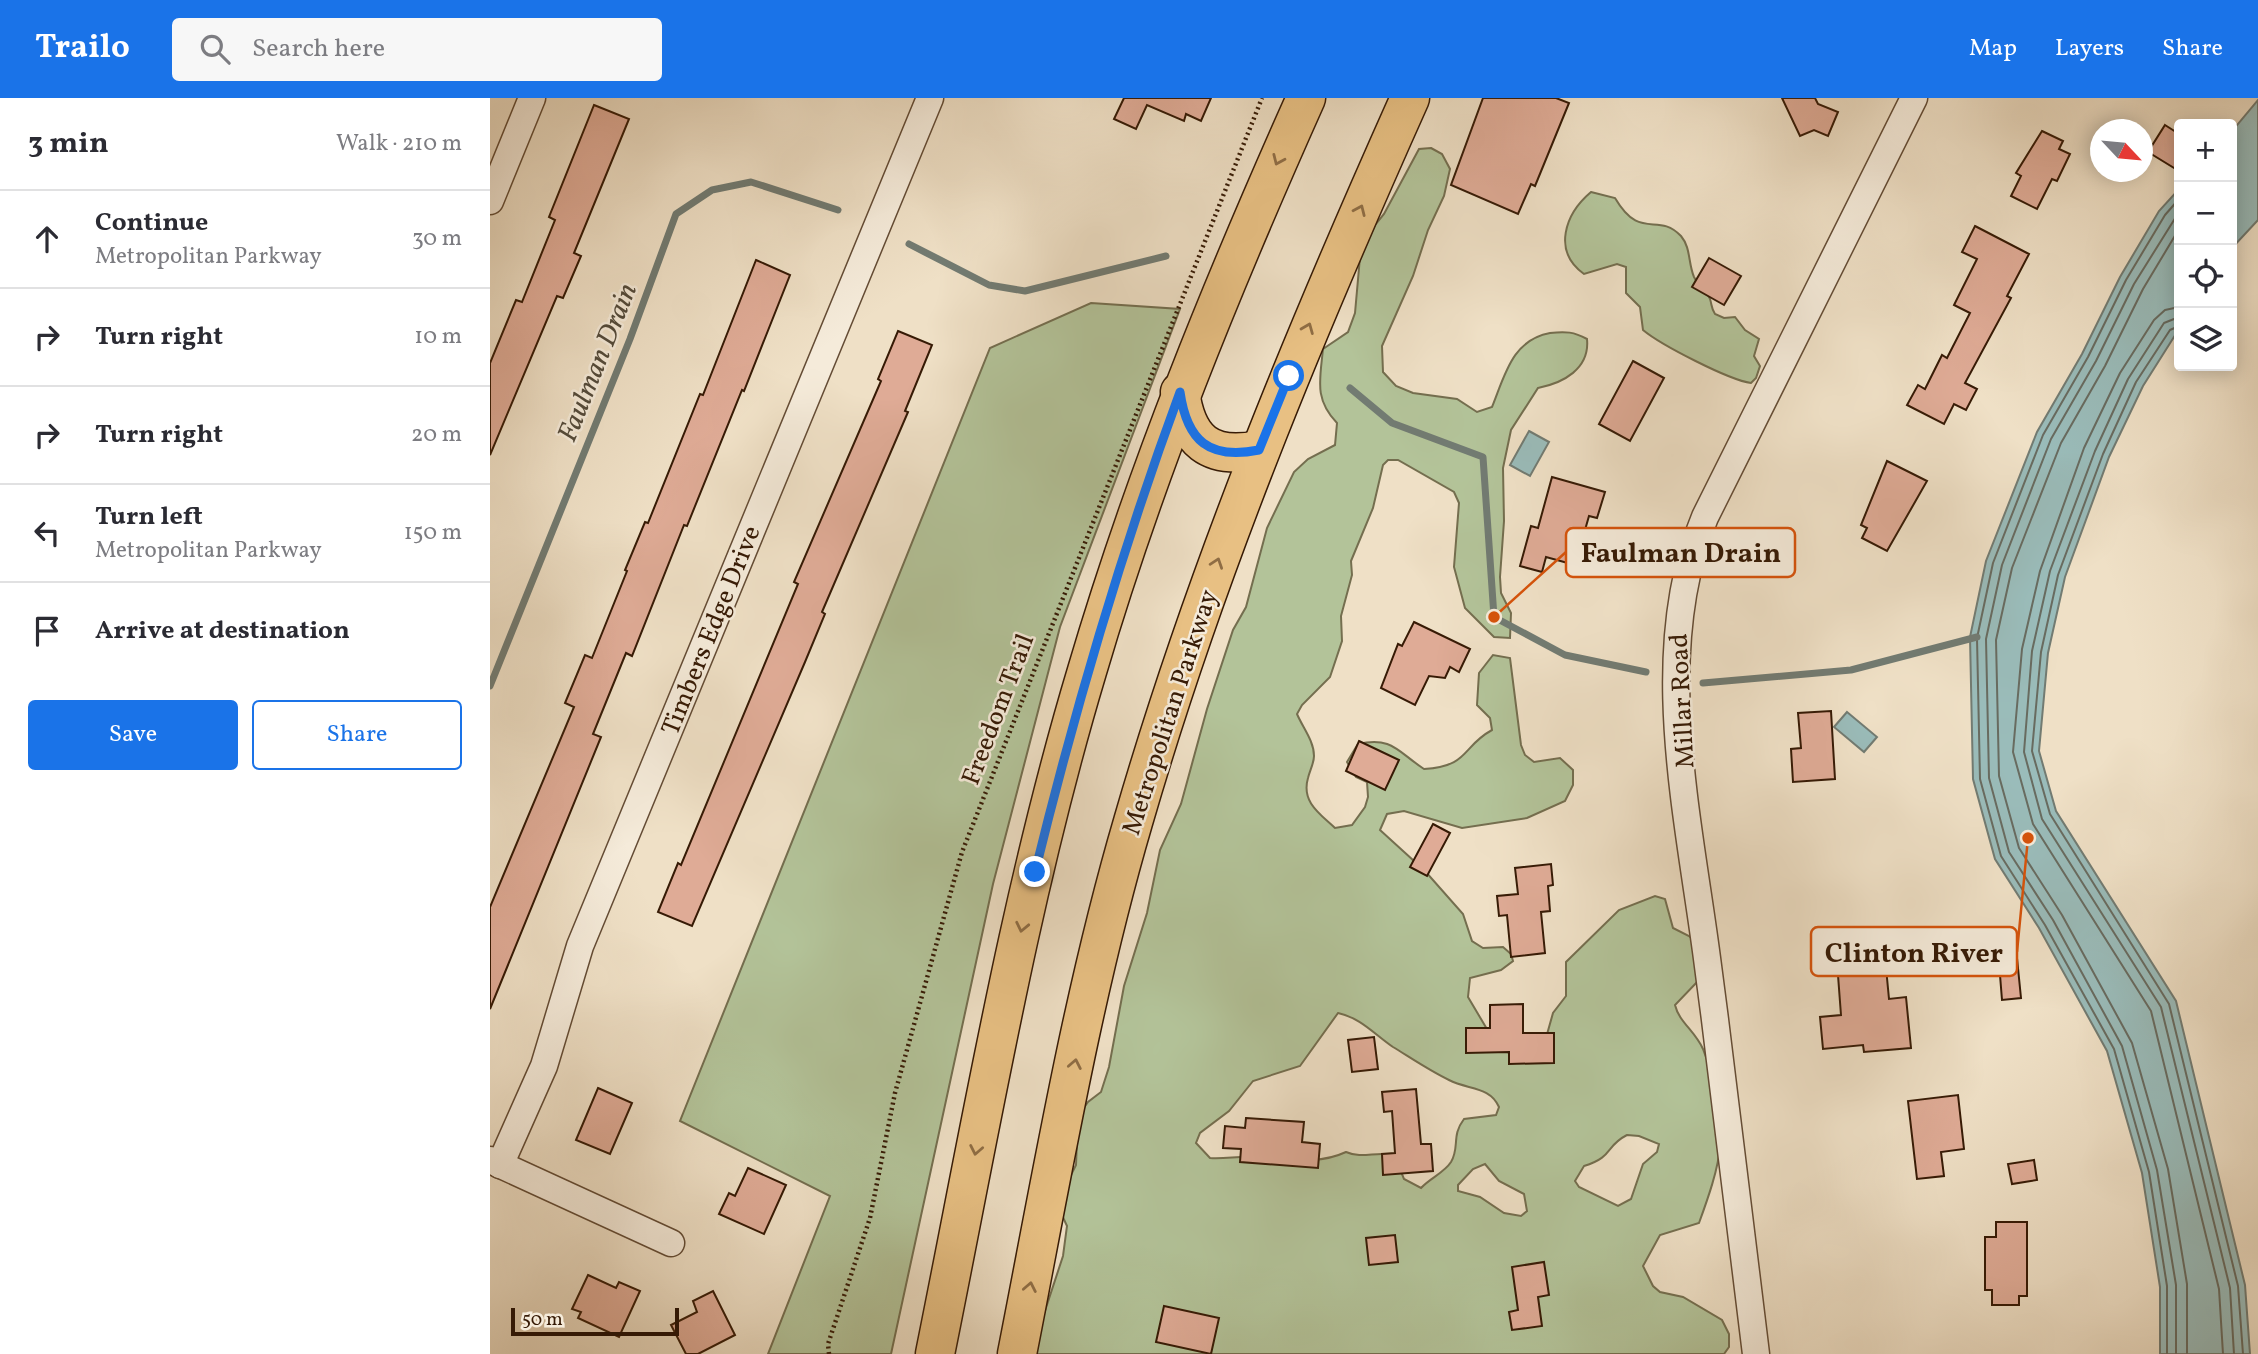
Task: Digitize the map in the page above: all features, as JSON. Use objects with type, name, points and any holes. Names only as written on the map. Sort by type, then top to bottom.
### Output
[{"type":"main road","points":[[935,1354],[1002,1018],[1054,795],[1117,570],[1180,392],[1306,98]]},
{"type":"main road","name":"Metropolitan Parkway","points":[[1017,1354],[1095,966],[1132,825],[1184,659],[1259,450],[1317,307],[1410,98]]},
{"type":"main road","points":[[1180,392],[1184,417],[1201,442],[1229,453],[1259,450]]},
{"type":"street","points":[[490,201],[532,98]]},
{"type":"street","name":"Timbers Edge Drive","points":[[495,1163],[544,1066],[580,946],[930,98]]},
{"type":"street","name":"Millar Road","points":[[1756,1354],[1680,737],[1676,631],[1691,551],[1705,517],[1914,98]]},
{"type":"street","points":[[495,1163],[671,1243]]},
{"type":"path","name":"Freedom Trail","points":[[829,1354],[828,1344],[870,1218],[895,1093],[962,852],[1262,98]]},
{"type":"green space","points":[[1431,148],[1442,154],[1450,169],[1444,196],[1382,346],[1383,372],[1396,386],[1413,393],[1457,399],[1477,412],[1492,407],[1506,371],[1518,351],[1537,337],[1556,332],[1574,333],[1587,339],[1587,350],[1584,359],[1573,373],[1538,388],[1511,430],[1503,468],[1504,521],[1500,577],[1501,593],[1511,613],[1510,638],[1494,637],[1465,608],[1454,567],[1459,503],[1454,492],[1398,460],[1388,460],[1383,465],[1373,508],[1351,561],[1352,575],[1341,616],[1342,641],[1330,677],[1302,705],[1297,714],[1314,750],[1307,794],[1313,807],[1335,828],[1352,825],[1365,807],[1368,797],[1367,782],[1356,777],[1347,762],[1358,744],[1387,744],[1424,769],[1458,760],[1482,736],[1492,730],[1490,718],[1477,705],[1479,673],[1493,655],[1510,658],[1521,745],[1525,755],[1534,762],[1560,758],[1573,770],[1573,785],[1565,801],[1527,818],[1462,828],[1404,811],[1387,814],[1380,830],[1425,871],[1463,914],[1472,941],[1483,948],[1503,947],[1511,954],[1513,961],[1501,970],[1470,978],[1468,997],[1497,1046],[1514,1056],[1544,1045],[1553,1013],[1566,996],[1566,962],[1619,910],[1655,896],[1665,899],[1673,928],[1705,949],[1699,980],[1675,1005],[1680,1017],[1700,1043],[1710,1072],[1719,1121],[1720,1145],[1717,1164],[1699,1223],[1660,1235],[1643,1266],[1653,1286],[1660,1292],[1683,1297],[1722,1320],[1729,1334],[1729,1347],[1724,1354],[1036,1354],[1041,1323],[1063,1256],[1067,1226],[1061,1213],[1065,1187],[1076,1165],[1078,1116],[1088,1102],[1101,1092],[1109,1067],[1124,986],[1147,913],[1160,850],[1181,804],[1207,709],[1233,630],[1246,607],[1267,528],[1294,472],[1308,459],[1335,445],[1337,423],[1325,406],[1320,389],[1323,349],[1348,332],[1355,313],[1360,257],[1375,225],[1384,214],[1419,149]],"holes":[[[1338,1013],[1360,1023],[1393,1047],[1442,1076],[1490,1095],[1499,1107],[1496,1115],[1464,1119],[1458,1131],[1451,1162],[1421,1188],[1404,1179],[1395,1157],[1389,1155],[1346,1152],[1312,1160],[1210,1158],[1196,1143],[1200,1133],[1229,1111],[1253,1081],[1300,1066]],[[1627,1135],[1639,1136],[1659,1144],[1657,1152],[1643,1164],[1631,1199],[1618,1206],[1579,1187],[1575,1181],[1584,1166],[1600,1159]],[[1485,1164],[1499,1181],[1524,1194],[1527,1211],[1521,1216],[1504,1213],[1480,1197],[1458,1191],[1458,1185],[1473,1169]]]},
{"type":"green space","points":[[1591,192],[1615,198],[1624,211],[1641,223],[1664,226],[1681,236],[1694,277],[1709,296],[1715,314],[1724,318],[1735,317],[1745,330],[1759,339],[1754,356],[1760,366],[1751,383],[1727,376],[1696,361],[1643,330],[1640,307],[1626,293],[1626,267],[1617,264],[1584,274],[1574,265],[1565,244],[1566,233],[1574,211]]},
{"type":"green space","points":[[1091,303],[1180,309],[1060,627],[993,884],[891,1354],[768,1354],[830,1196],[680,1121],[990,348]]},
{"type":"water","points":[[2258,100],[2258,220],[2237,243],[2237,182],[2237,125]]},
{"type":"water","points":[[2174,194],[2174,337],[2143,386],[2109,457],[2065,577],[2048,653],[2039,751],[2056,811],[2176,1001],[2245,1285],[2250,1354],[2160,1354],[2160,1287],[2142,1173],[2107,1051],[2039,928],[1995,859],[1973,779],[1970,637],[1986,561],[2037,432],[2082,354],[2120,277],[2159,211]]},
{"type":"water","points":[[1529,431],[1549,442],[1530,476],[1510,465]]},
{"type":"water","points":[[1847,712],[1877,737],[1864,752],[1834,727]]},
{"type":"building","points":[[1124,98],[1211,98],[1201,121],[1186,114],[1184,121],[1147,105],[1136,129],[1114,119]]},
{"type":"building","points":[[1483,98],[1556,98],[1569,103],[1535,186],[1531,184],[1518,214],[1451,185]]},
{"type":"building","points":[[1782,98],[1815,98],[1818,104],[1838,112],[1828,136],[1814,130],[1800,136]]},
{"type":"building","points":[[594,105],[629,119],[574,253],[581,256],[563,298],[557,296],[490,455],[490,363],[516,300],[522,302],[555,220],[549,217]]},
{"type":"building","points":[[2165,125],[2174,131],[2174,168],[2153,155],[2153,144]]},
{"type":"building","points":[[2042,131],[2063,141],[2059,149],[2070,154],[2057,181],[2052,179],[2037,209],[2011,196],[2021,176],[2016,173]]},
{"type":"building","points":[[1975,226],[2029,254],[2007,296],[2011,298],[1965,383],[1977,389],[1966,410],[1954,404],[1944,424],[1907,405],[1918,385],[1925,389],[1942,355],[1947,358],[1970,313],[1954,305],[1977,259],[1962,252]]},
{"type":"building","points":[[1709,258],[1741,276],[1724,305],[1692,287]]},
{"type":"building","points":[[756,260],[790,275],[687,526],[684,525],[632,656],[626,653],[593,734],[601,737],[490,1009],[490,907],[574,707],[565,703],[585,655],[592,658],[627,571],[625,570],[645,522],[648,523],[700,394],[703,395]]},
{"type":"building","points":[[898,331],[932,345],[905,411],[908,412],[822,612],[825,614],[692,926],[658,912],[678,863],[681,865],[798,584],[794,582],[881,381],[878,379]]},
{"type":"building","points":[[1633,361],[1664,378],[1630,441],[1599,424]]},
{"type":"building","points":[[1887,461],[1927,481],[1887,551],[1862,538],[1867,528],[1861,525]]},
{"type":"building","points":[[1552,477],[1605,492],[1597,518],[1589,516],[1575,565],[1546,557],[1542,572],[1520,566],[1531,526],[1538,528]]},
{"type":"building","points":[[1414,622],[1470,649],[1459,672],[1450,667],[1445,678],[1429,676],[1415,705],[1381,688],[1398,644],[1402,646]]},
{"type":"building","points":[[1831,711],[1835,779],[1793,782],[1791,749],[1801,748],[1798,713]]},
{"type":"building","points":[[1359,741],[1399,760],[1385,790],[1346,771]]},
{"type":"building","points":[[1433,824],[1450,833],[1427,876],[1410,867]]},
{"type":"building","points":[[1551,864],[1553,885],[1548,886],[1550,911],[1541,912],[1545,953],[1511,957],[1507,915],[1499,916],[1497,896],[1518,894],[1515,868]]},
{"type":"building","points":[[2016,948],[2021,998],[2002,1000],[2000,975],[1993,975],[1991,950]]},
{"type":"building","points":[[1885,957],[1889,999],[1906,997],[1911,1048],[1864,1052],[1863,1045],[1823,1049],[1820,1017],[1841,1015],[1837,962]]},
{"type":"building","points":[[1523,1004],[1523,1033],[1554,1033],[1554,1063],[1509,1064],[1509,1052],[1466,1053],[1466,1028],[1490,1028],[1490,1005]]},
{"type":"building","points":[[1374,1037],[1378,1069],[1352,1072],[1348,1040]]},
{"type":"building","points":[[598,1088],[632,1103],[610,1154],[576,1140]]},
{"type":"building","points":[[1416,1089],[1421,1144],[1431,1144],[1433,1171],[1383,1175],[1382,1154],[1395,1153],[1392,1111],[1384,1112],[1382,1092]]},
{"type":"building","points":[[1958,1095],[1964,1149],[1941,1152],[1944,1176],[1917,1179],[1908,1101]]},
{"type":"building","points":[[1246,1118],[1304,1122],[1302,1142],[1320,1144],[1318,1168],[1240,1162],[1241,1149],[1223,1148],[1225,1126],[1245,1128]]},
{"type":"building","points":[[2034,1160],[2037,1180],[2012,1184],[2008,1164]]},
{"type":"building","points":[[748,1168],[786,1185],[764,1234],[719,1214],[729,1193],[735,1196]]},
{"type":"building","points":[[1996,1222],[2027,1222],[2027,1296],[2019,1296],[2019,1305],[1992,1305],[1992,1290],[1985,1290],[1985,1237],[1996,1237]]},
{"type":"building","points":[[1395,1235],[1398,1262],[1369,1265],[1366,1238]]},
{"type":"building","points":[[1544,1262],[1549,1295],[1538,1297],[1542,1326],[1512,1330],[1509,1312],[1518,1310],[1512,1267]]},
{"type":"building","points":[[588,1275],[616,1288],[619,1282],[640,1291],[619,1337],[578,1318],[581,1312],[572,1309]]},
{"type":"building","points":[[713,1291],[735,1335],[698,1354],[686,1354],[671,1325],[697,1312],[693,1301]]},
{"type":"building","points":[[1164,1306],[1219,1318],[1211,1354],[1156,1342]]},
{"type":"waterway","name":"Faulman Drain","points":[[490,686],[630,339],[676,214],[712,190],[751,182],[838,210]]},
{"type":"waterway","name":"Faulman Drain","points":[[909,244],[989,285],[1025,291],[1166,256]]},
{"type":"waterway","name":"Faulman Drain","points":[[1350,388],[1392,423],[1483,457],[1494,617],[1565,655],[1646,672]]},
{"type":"waterway","name":"Faulman Drain","points":[[1703,683],[1851,670],[1977,637]]},
{"type":"place","name":"Faulman Drain","points":[[1494,617]]},
{"type":"place","name":"Clinton River","points":[[2028,838]]},
{"type":"route","points":[[1035,872],[1060,770],[1117,570],[1180,392],[1184,417],[1191,432],[1201,442],[1215,450],[1242,454],[1259,450],[1289,376]]}]
